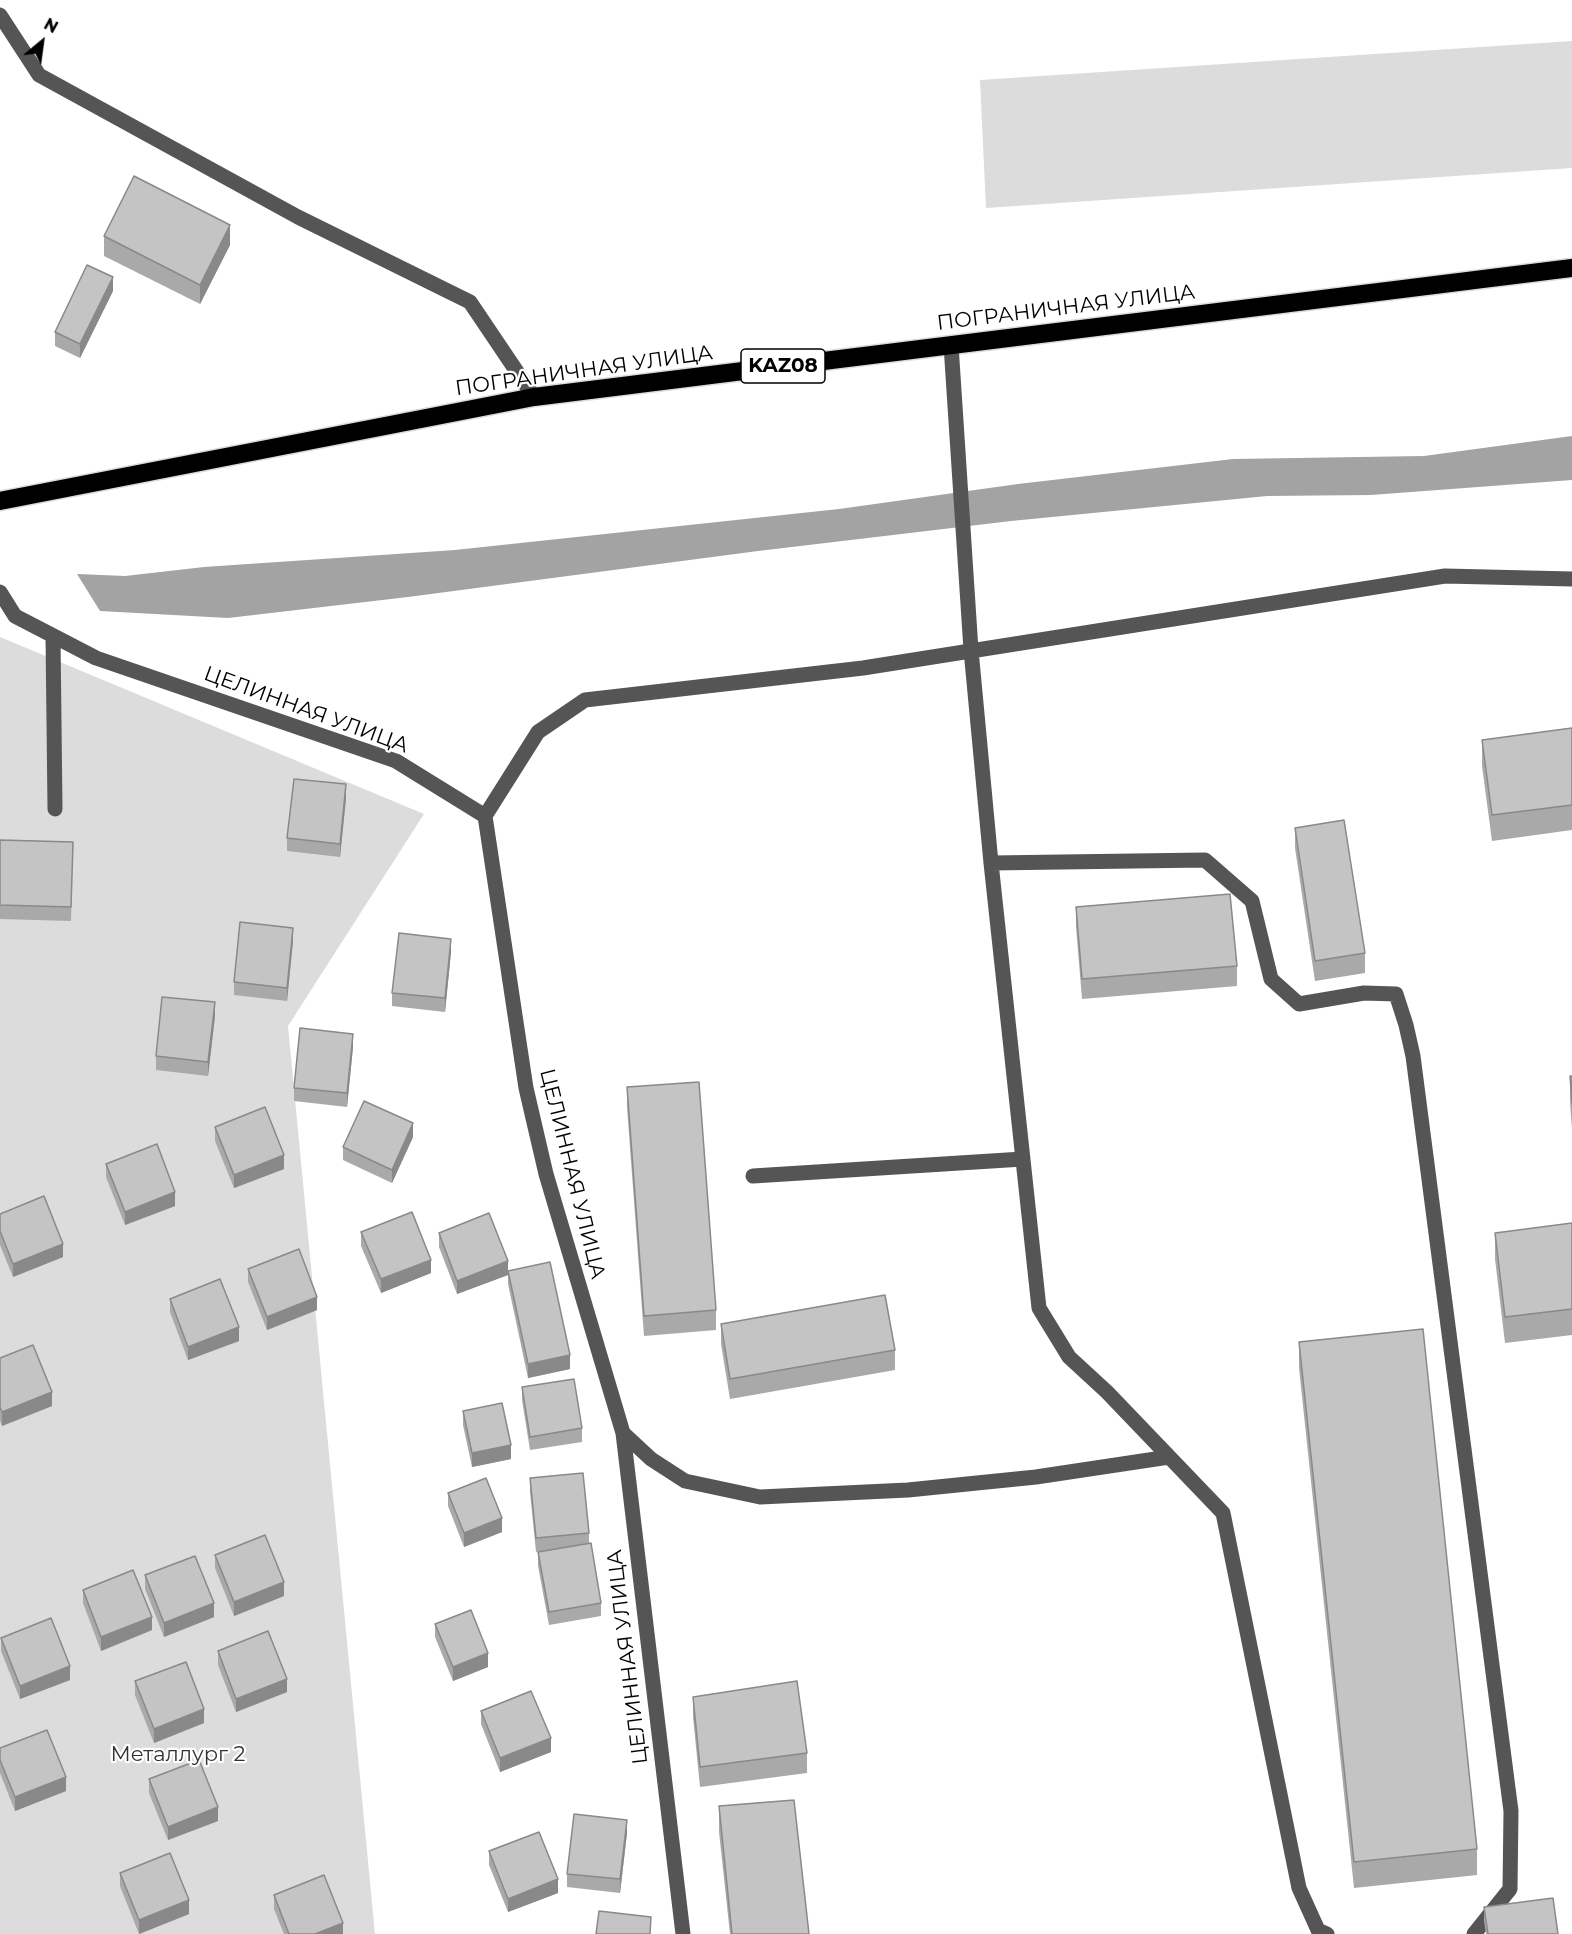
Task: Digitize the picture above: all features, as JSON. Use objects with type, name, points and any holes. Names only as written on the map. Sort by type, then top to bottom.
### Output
[{"type":"highway","name":"ПОГРАНИЧНАЯ УЛИЦА","points":[[0,501],[534,397],[1572,268]]},
{"type":"street","points":[[0,15],[39,75],[298,217],[470,302],[534,397]]},
{"type":"street","points":[[951,345],[971,650],[991,863],[1039,1308],[1069,1357],[1107,1392],[1223,1513],[1299,1888],[1318,1930],[1327,1934]]},
{"type":"street","points":[[484,816],[538,732],[585,700],[863,668],[1445,576],[1572,579]]},
{"type":"street","name":"ЦЕЛИННАЯ УЛИЦА","points":[[0,592],[15,616],[96,658],[396,761],[484,816],[526,1088],[546,1174],[622,1433],[683,1934]]},
{"type":"street","points":[[53,636],[55,809]]},
{"type":"street","points":[[991,863],[1205,860],[1252,902],[1271,979],[1299,1004],[1364,993],[1396,994],[1413,1056],[1511,1811],[1510,1889],[1474,1934]]},
{"type":"street","points":[[753,1176],[1023,1159]]},
{"type":"street","points":[[622,1433],[651,1459],[685,1480],[760,1497],[908,1490],[1036,1477],[1169,1456]]},
{"type":"green space","points":[[1572,41],[1572,168],[986,208],[980,80]]},
{"type":"green space","name":"Металлург 2","points":[[0,637],[424,814],[288,1026],[375,1934],[0,1934]]},
{"type":"shaded area","points":[[1572,436],[1572,480],[1371,495],[1267,496],[1011,521],[228,618],[100,611],[77,574],[125,576],[204,567],[455,550],[839,509],[1018,484],[1233,459],[1424,456]]},
{"type":"building","points":[[134,176],[230,225],[200,285],[104,236]]},
{"type":"building","points":[[87,265],[113,277],[80,344],[55,332]]},
{"type":"building","points":[[1572,728],[1572,805],[1492,815],[1482,740]]},
{"type":"building","points":[[294,779],[346,784],[340,844],[287,838]]},
{"type":"building","points":[[1344,820],[1365,953],[1315,961],[1295,828]]},
{"type":"building","points":[[0,840],[73,842],[71,907],[0,905]]},
{"type":"building","points":[[1230,894],[1237,966],[1082,979],[1076,907]]},
{"type":"building","points":[[240,922],[293,928],[287,988],[234,982]]},
{"type":"building","points":[[399,933],[451,939],[445,998],[392,993]]},
{"type":"building","points":[[162,997],[215,1002],[208,1062],[156,1056]]},
{"type":"building","points":[[300,1028],[353,1034],[347,1093],[294,1088]]},
{"type":"building","points":[[1570,1076],[1572,1076],[1572,1103]]},
{"type":"building","points":[[699,1082],[716,1310],[644,1316],[627,1087]]},
{"type":"building","points":[[364,1101],[413,1123],[392,1170],[343,1147]]},
{"type":"building","points":[[265,1107],[284,1155],[234,1175],[215,1127]]},
{"type":"building","points":[[157,1144],[175,1192],[125,1212],[106,1164]]},
{"type":"building","points":[[44,1196],[63,1244],[13,1264],[0,1231],[0,1214]]},
{"type":"building","points":[[412,1212],[431,1260],[381,1279],[361,1232]]},
{"type":"building","points":[[489,1213],[508,1261],[457,1281],[439,1233]]},
{"type":"building","points":[[1572,1223],[1572,1309],[1505,1317],[1495,1233]]},
{"type":"building","points":[[299,1249],[317,1297],[267,1317],[248,1269]]},
{"type":"building","points":[[550,1262],[570,1355],[528,1364],[508,1271]]},
{"type":"building","points":[[220,1279],[239,1327],[188,1347],[170,1299]]},
{"type":"building","points":[[885,1295],[895,1350],[730,1379],[721,1324]]},
{"type":"building","points":[[1423,1329],[1477,1849],[1354,1862],[1299,1342]]},
{"type":"building","points":[[33,1345],[52,1392],[2,1412],[0,1407],[0,1358]]},
{"type":"building","points":[[574,1379],[582,1428],[530,1437],[522,1387]]},
{"type":"building","points":[[502,1403],[511,1445],[472,1453],[463,1411]]},
{"type":"building","points":[[583,1473],[589,1533],[536,1538],[530,1478]]},
{"type":"building","points":[[486,1478],[502,1518],[464,1533],[448,1493]]},
{"type":"building","points":[[265,1535],[284,1582],[234,1602],[215,1555]]},
{"type":"building","points":[[591,1543],[601,1603],[549,1612],[538,1552]]},
{"type":"building","points":[[195,1556],[214,1603],[164,1623],[145,1575]]},
{"type":"building","points":[[133,1570],[152,1617],[101,1637],[83,1590]]},
{"type":"building","points":[[471,1610],[488,1653],[453,1667],[435,1624]]},
{"type":"building","points":[[51,1618],[70,1666],[20,1686],[1,1638]]},
{"type":"building","points":[[268,1631],[287,1679],[236,1699],[218,1651]]},
{"type":"building","points":[[186,1662],[204,1709],[154,1729],[135,1681]]},
{"type":"building","points":[[797,1681],[807,1753],[700,1767],[693,1697]]},
{"type":"building","points":[[531,1691],[551,1738],[500,1758],[481,1711]]},
{"type":"building","points":[[47,1730],[66,1777],[15,1797],[0,1760],[0,1748]]},
{"type":"building","points":[[199,1760],[218,1807],[168,1827],[149,1779]]},
{"type":"building","points":[[794,1800],[809,1934],[732,1934],[719,1806]]},
{"type":"building","points":[[574,1814],[627,1820],[620,1879],[567,1874]]},
{"type":"building","points":[[539,1832],[558,1879],[508,1899],[489,1851]]},
{"type":"building","points":[[170,1853],[189,1900],[139,1920],[120,1873]]},
{"type":"building","points":[[324,1875],[343,1923],[315,1934],[289,1934],[274,1895]]},
{"type":"building","points":[[1553,1898],[1558,1934],[1488,1934],[1484,1907]]},
{"type":"building","points":[[599,1911],[651,1917],[650,1934],[596,1934]]}]
